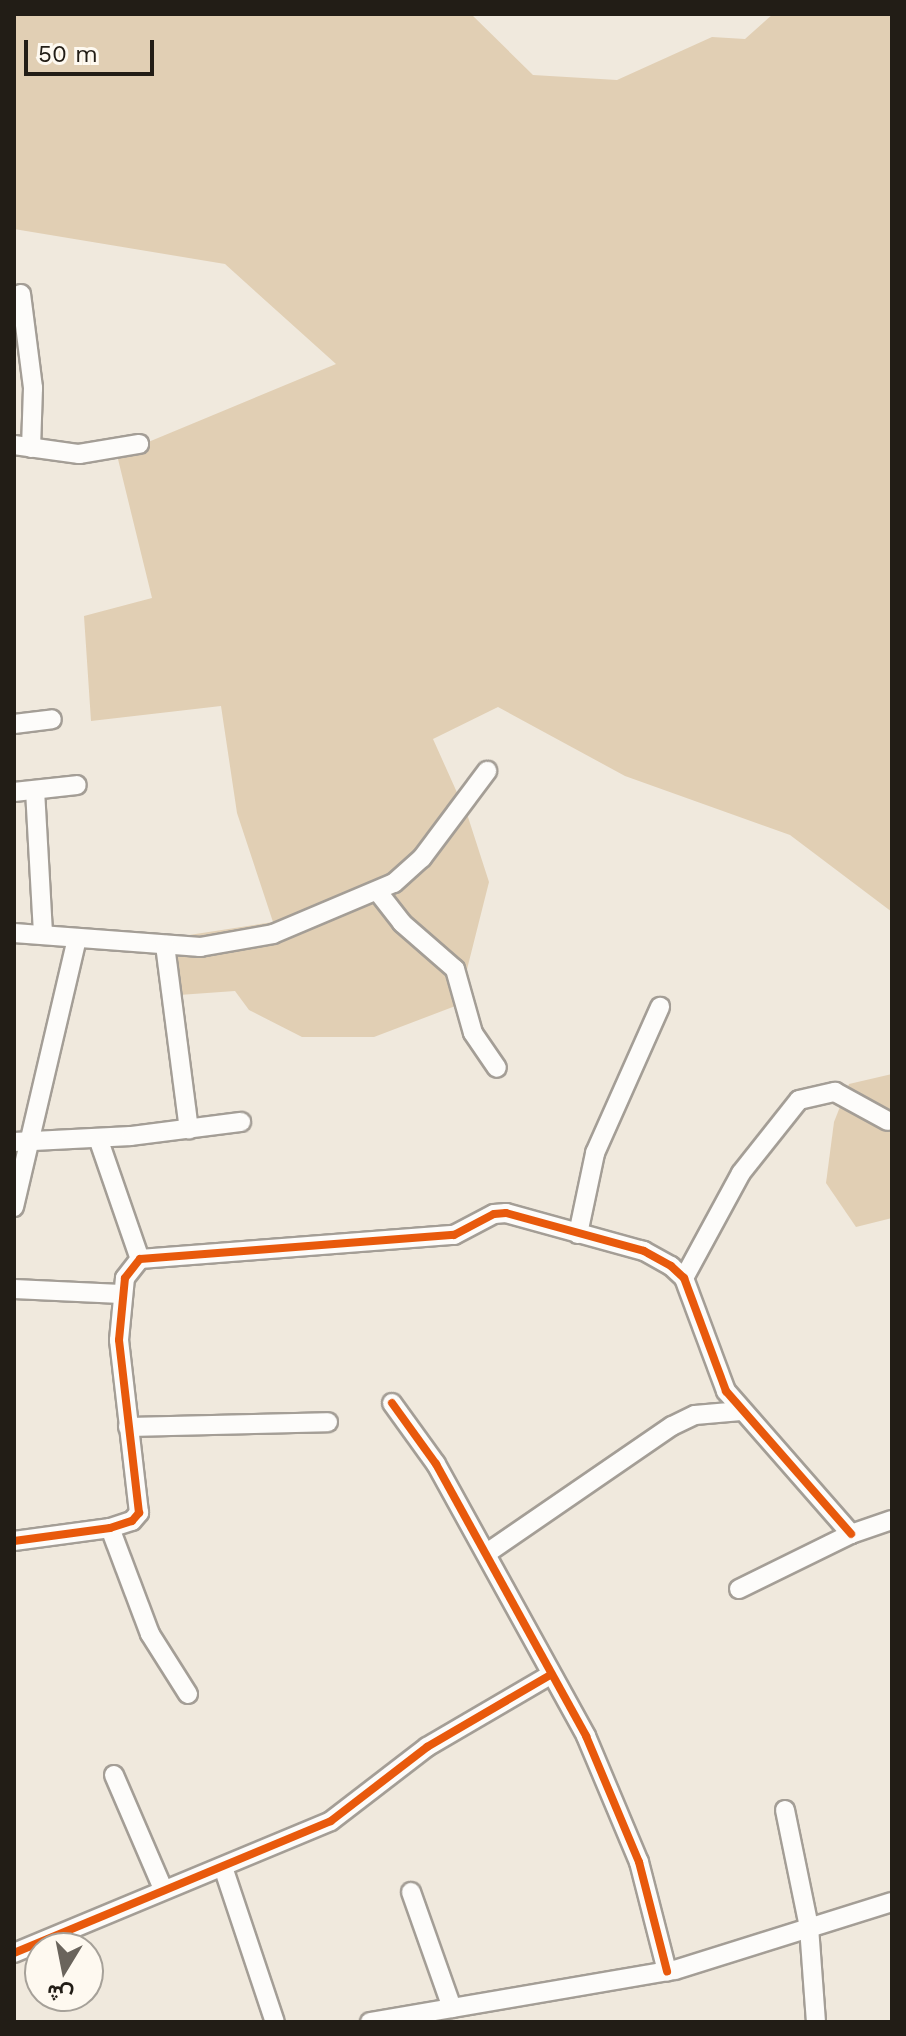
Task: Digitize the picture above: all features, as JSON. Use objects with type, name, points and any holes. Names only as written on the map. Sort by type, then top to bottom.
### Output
[{"type":"street","points":[[21,294],[33,388],[23,446],[98,453],[139,444]]},
{"type":"street","points":[[14,724],[52,719]]},
{"type":"street","points":[[14,933],[165,945],[219,946],[255,940],[378,892],[422,858],[487,771]]},
{"type":"street","points":[[14,792],[77,785]]},
{"type":"street","points":[[35,790],[43,934]]},
{"type":"street","points":[[378,892],[402,923],[455,969],[473,1033],[497,1068]]},
{"type":"street","points":[[14,1207],[22,1142],[77,939]]},
{"type":"street","points":[[165,945],[189,1129]]},
{"type":"street","points":[[578,1234],[595,1153],[660,1007]]},
{"type":"street","points":[[684,1278],[741,1173],[799,1100],[835,1092],[888,1121]]},
{"type":"street","points":[[22,1142],[98,1138],[241,1122]]},
{"type":"street","points":[[98,1138],[140,1259]]},
{"type":"street","points":[[14,1541],[110,1528],[132,1521],[141,1501],[119,1357],[121,1294],[125,1278],[140,1259],[312,1242],[454,1235],[494,1214],[644,1251],[684,1278],[714,1368],[741,1411],[851,1534]]},
{"type":"street","points":[[14,1289],[121,1294]]},
{"type":"street","points":[[392,1403],[436,1464],[586,1736],[639,1862],[667,1971]]},
{"type":"street","points":[[487,1553],[672,1426],[695,1415],[741,1411]]},
{"type":"street","points":[[128,1427],[328,1422]]},
{"type":"street","points":[[739,1589],[851,1534],[892,1520]]},
{"type":"street","points":[[110,1528],[150,1634],[188,1694]]},
{"type":"street","points":[[14,1953],[331,1821],[427,1747],[550,1675]]},
{"type":"street","points":[[114,1775],[163,1889]]},
{"type":"street","points":[[785,1810],[809,1927],[816,2022]]},
{"type":"street","points":[[223,1867],[275,2022]]},
{"type":"street","points":[[411,1892],[452,2008]]},
{"type":"street","points":[[370,2022],[667,1971],[892,1902]]},
{"type":"shaded area","points":[[14,14],[471,14],[533,75],[617,80],[712,37],[745,39],[773,14],[892,14],[892,912],[790,835],[625,776],[498,707],[433,739],[468,817],[489,882],[458,1005],[374,1037],[302,1037],[249,1010],[235,991],[179,995],[176,937],[273,922],[237,813],[221,706],[91,721],[84,616],[152,598],[117,455],[336,364],[225,264],[14,229]]},
{"type":"shaded area","points":[[892,1074],[892,1218],[856,1227],[826,1183],[834,1122],[849,1084]]},
{"type":"cycle path","points":[[14,1541],[110,1528],[132,1521],[139,1513],[119,1340],[125,1278],[140,1259],[454,1235],[494,1214],[506,1213],[644,1251],[671,1266],[684,1278],[726,1391],[851,1534]]},
{"type":"cycle path","points":[[392,1403],[436,1464],[586,1736],[639,1862],[667,1971]]},
{"type":"cycle path","points":[[14,1953],[331,1821],[427,1747],[550,1675]]}]
